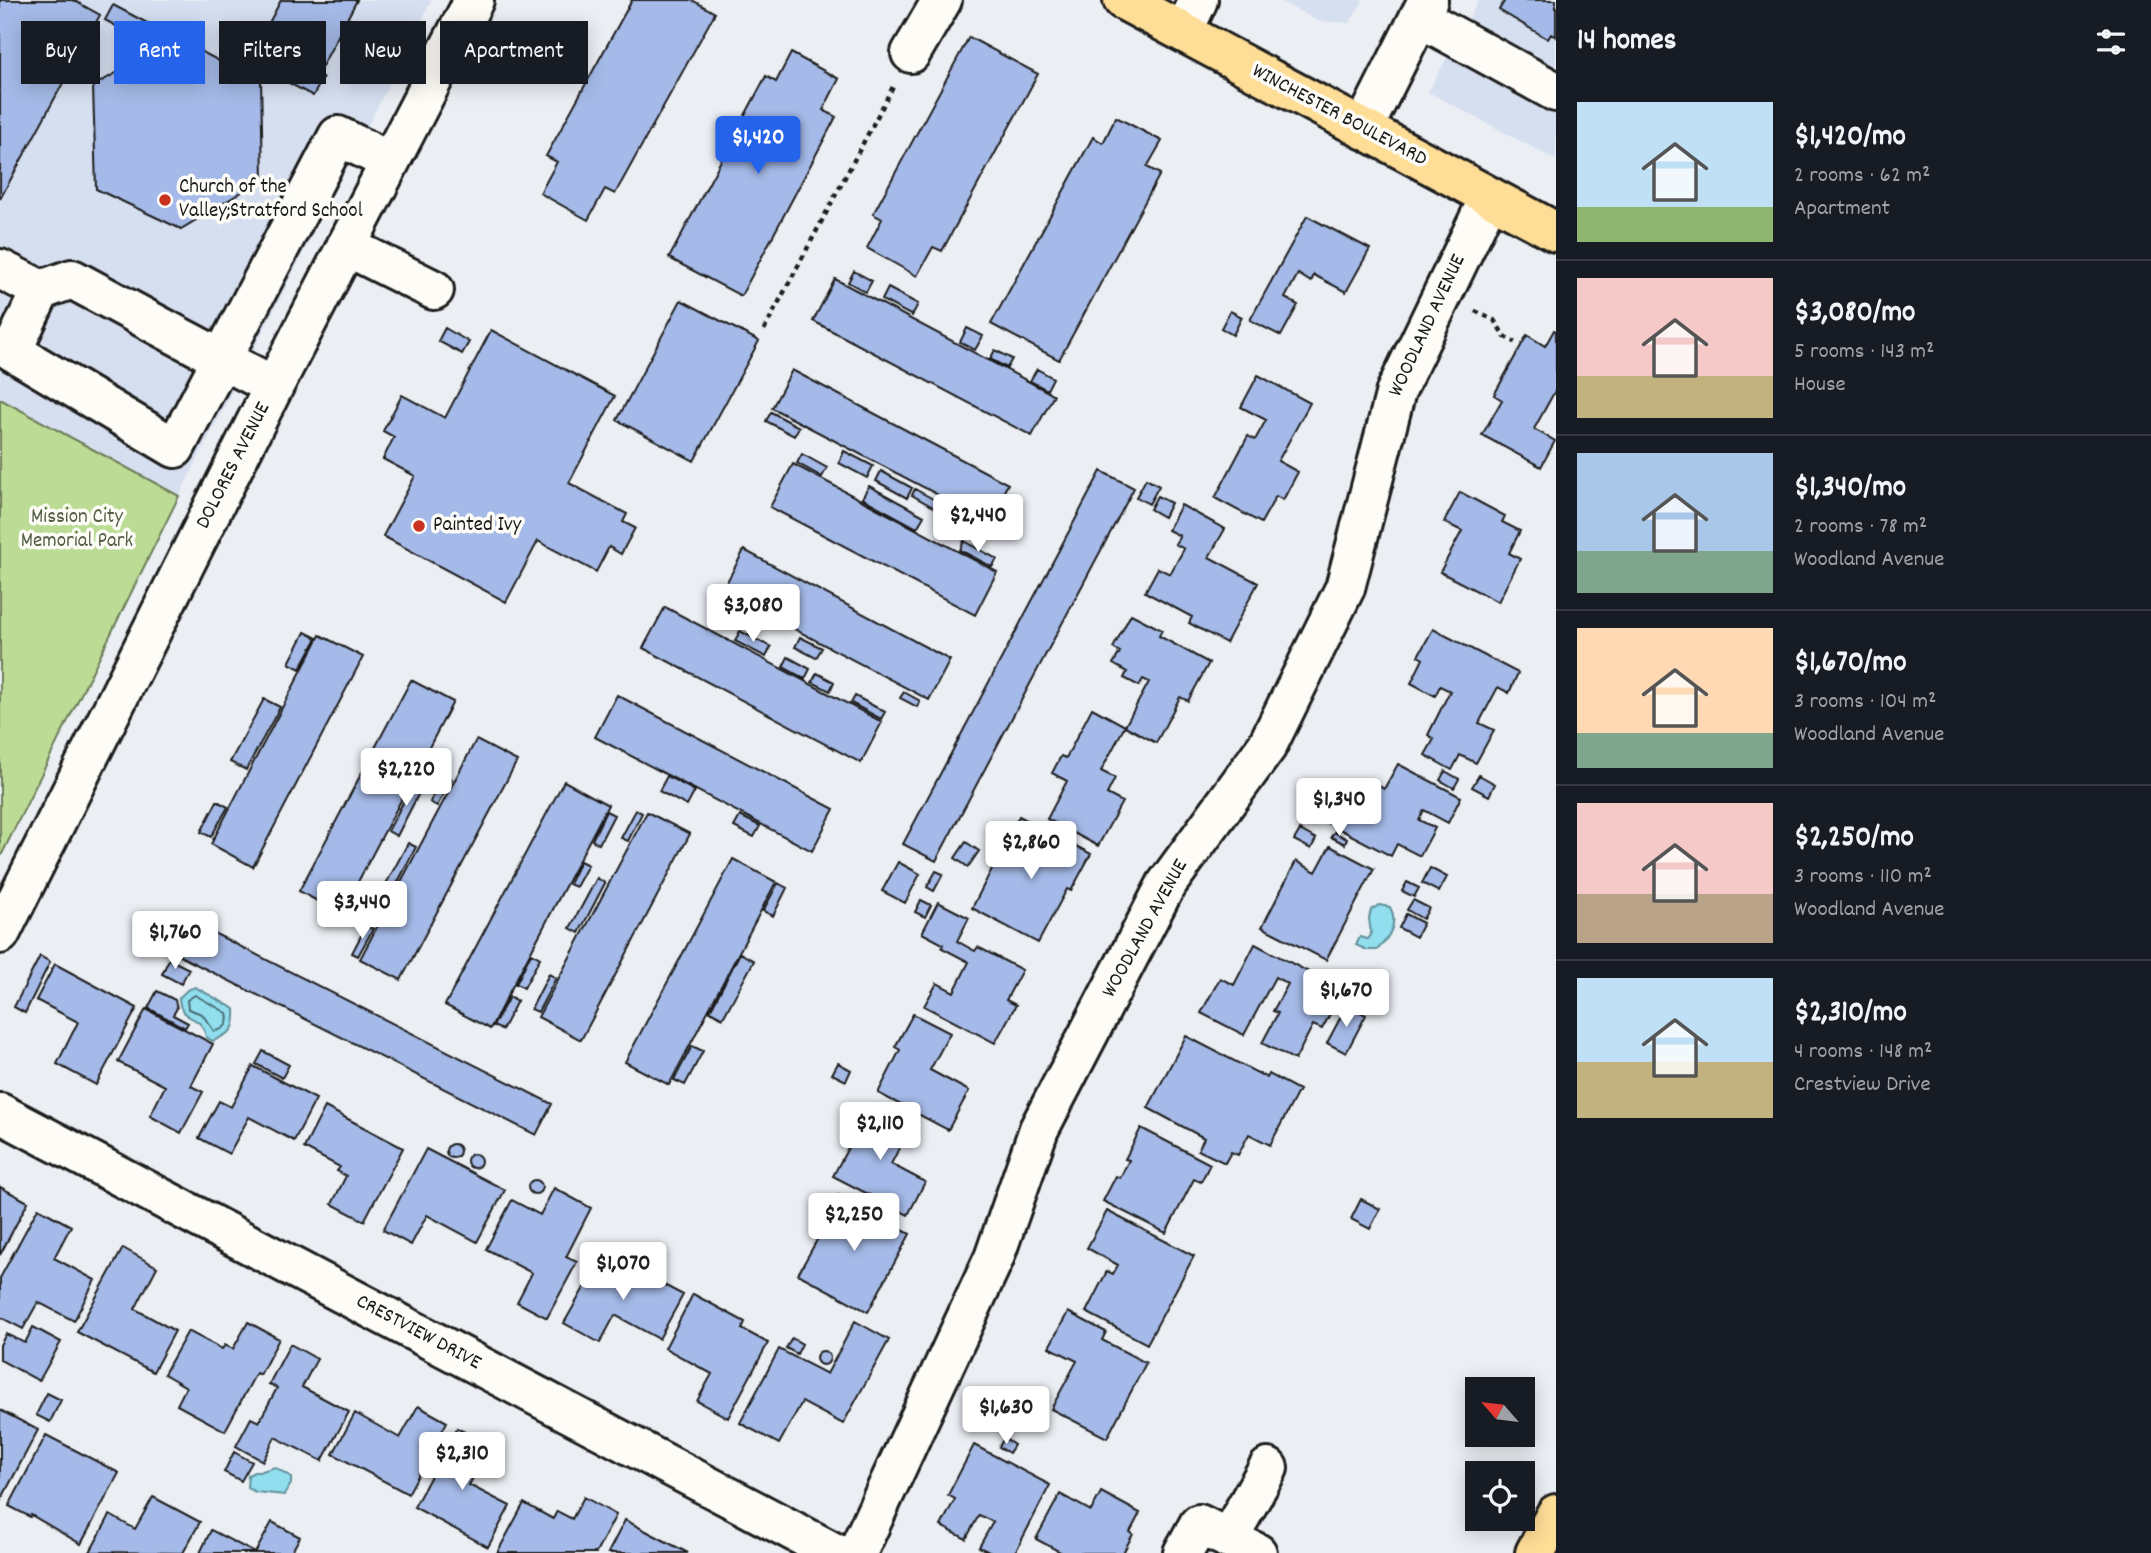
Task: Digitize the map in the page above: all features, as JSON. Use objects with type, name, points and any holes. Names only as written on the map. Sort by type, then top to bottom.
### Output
[{"type":"main road","name":"WINCHESTER BOULEVARD","points":[[1123,0],[1191,16],[1363,129],[1556,232]]},
{"type":"main road","points":[[1535,1553],[1556,1514]]},
{"type":"street","name":"DOLORES AVENUE","points":[[0,934],[274,386],[474,0]]},
{"type":"street","points":[[911,53],[942,0]]},
{"type":"street","points":[[1363,129],[1423,8],[1556,92]]},
{"type":"street","points":[[274,386],[222,359],[72,279],[41,290],[12,351],[175,447],[222,359],[338,135],[389,161]]},
{"type":"street","name":"WOODLAND AVENUE","points":[[857,1553],[994,1258],[1039,1129],[1166,885],[1267,746],[1345,589],[1396,391],[1489,198]]},
{"type":"street","points":[[346,246],[434,290]]},
{"type":"street","points":[[0,269],[41,290]]},
{"type":"street","name":"CRESTVIEW DRIVE","points":[[0,1113],[835,1553]]},
{"type":"street","points":[[1183,1553],[1199,1524],[1243,1546],[1268,1468]]},
{"type":"path","points":[[764,330],[911,53]]},
{"type":"path","points":[[1475,310],[1494,320],[1505,337],[1515,342]]},
{"type":"shaded area","name":"Church of the Valley;Stratford School","points":[[0,0],[432,0],[421,21],[340,21],[340,84],[389,84],[179,496],[0,399]]},
{"type":"shaded area","points":[[1278,0],[1363,0],[1350,23],[1318,21]]},
{"type":"shaded area","points":[[1479,0],[1556,0],[1556,160],[1428,92]]},
{"type":"green space","name":"Mission City Memorial Park","points":[[0,399],[179,496],[0,858]]},
{"type":"water","points":[[1379,905],[1390,907],[1393,924],[1389,935],[1377,950],[1367,950],[1356,945],[1360,937],[1368,939],[1371,935],[1371,910]]},
{"type":"water","points":[[195,987],[235,1009],[232,1030],[213,1041],[206,1037],[200,1024],[183,1012],[180,1006],[179,998]]},
{"type":"water","points":[[275,1467],[291,1477],[291,1484],[284,1495],[256,1492],[247,1488],[248,1475]]},
{"type":"building","points":[[0,0],[73,0],[100,15],[97,21],[21,21],[21,84],[62,84],[0,199]]},
{"type":"building","points":[[281,0],[357,0],[346,21],[340,21],[340,32],[326,59],[326,21],[270,21]]},
{"type":"building","points":[[632,0],[692,0],[715,13],[615,194],[605,189],[588,220],[540,193],[557,162],[546,156]]},
{"type":"building","points":[[1505,0],[1556,0],[1556,37],[1551,34],[1548,39],[1499,10]]},
{"type":"building","points":[[113,5],[143,21],[114,21],[114,25],[105,20]]},
{"type":"building","points":[[969,37],[1038,74],[942,251],[933,247],[917,276],[867,248],[882,219],[873,214]]},
{"type":"building","points":[[791,53],[839,79],[823,110],[836,117],[741,296],[669,258],[766,76],[776,82]]},
{"type":"building","points":[[205,54],[219,61],[219,84],[261,84],[263,179],[181,229],[96,189],[93,86],[114,74],[114,84],[205,84]]},
{"type":"building","points":[[291,84],[320,84],[313,96]]},
{"type":"building","points":[[1116,117],[1162,141],[1147,167],[1160,174],[1059,360],[991,324],[1093,137],[1103,143]]},
{"type":"building","points":[[1307,216],[1370,249],[1346,292],[1314,275],[1311,282],[1298,274],[1285,298],[1298,305],[1281,336],[1250,320]]},
{"type":"building","points":[[854,271],[872,281],[866,292],[848,282]]},
{"type":"building","points":[[835,279],[1054,395],[1032,436],[813,321]]},
{"type":"building","points":[[888,288],[918,304],[912,316],[882,300]]},
{"type":"building","points":[[681,300],[759,341],[694,461],[617,420]]},
{"type":"building","points":[[1230,311],[1242,317],[1233,335],[1221,328]]},
{"type":"building","points":[[445,328],[469,342],[462,354],[438,341]]},
{"type":"building","points":[[967,328],[983,336],[975,350],[960,342]]},
{"type":"building","points":[[491,330],[615,396],[569,483],[627,514],[623,522],[635,528],[621,554],[609,547],[596,572],[538,541],[506,602],[383,536],[415,476],[383,459],[394,437],[383,431],[402,395],[445,418]]},
{"type":"building","points":[[1554,330],[1556,389],[1534,429],[1555,441],[1541,467],[1482,435],[1502,400],[1494,395],[1527,335],[1545,346]]},
{"type":"building","points":[[995,350],[1012,359],[1007,368],[990,359]]},
{"type":"building","points":[[1037,369],[1053,378],[1047,390],[1030,381]]},
{"type":"building","points":[[792,370],[1008,484],[988,521],[772,408]]},
{"type":"building","points":[[1258,375],[1310,403],[1278,461],[1298,472],[1283,500],[1276,496],[1261,523],[1215,498],[1248,436],[1255,440],[1266,420],[1241,407]]},
{"type":"building","points":[[771,412],[799,427],[794,436],[766,421]]},
{"type":"building","points":[[844,451],[873,466],[867,478],[839,463]]},
{"type":"building","points":[[802,454],[827,468],[822,477],[797,463]]},
{"type":"building","points":[[793,464],[997,572],[975,615],[770,507]]},
{"type":"building","points":[[881,471],[912,488],[907,498],[876,481]]},
{"type":"building","points":[[1101,471],[1134,488],[936,861],[903,844]]},
{"type":"building","points":[[1146,479],[1159,486],[1149,504],[1136,497]]},
{"type":"building","points":[[869,486],[924,516],[917,528],[862,498]]},
{"type":"building","points":[[915,489],[942,504],[938,510],[912,495]]},
{"type":"building","points":[[1460,492],[1505,516],[1502,522],[1520,531],[1509,553],[1520,559],[1498,602],[1440,572],[1462,531],[1444,522]]},
{"type":"building","points":[[1157,496],[1171,503],[1164,517],[1150,509]]},
{"type":"building","points":[[1181,505],[1225,529],[1209,557],[1258,583],[1226,643],[1189,623],[1192,617],[1145,592],[1158,568],[1170,574],[1184,549],[1175,544],[1180,536],[1168,530]]},
{"type":"building","points":[[955,511],[983,526],[979,533],[951,518]]},
{"type":"building","points":[[964,541],[997,559],[992,567],[960,550]]},
{"type":"building","points":[[744,550],[950,660],[929,700],[722,591]]},
{"type":"building","points":[[725,597],[745,607],[740,617],[720,607]]},
{"type":"building","points":[[665,607],[882,722],[861,763],[643,648]]},
{"type":"building","points":[[1131,614],[1162,630],[1159,636],[1209,663],[1188,701],[1180,697],[1156,743],[1125,726],[1149,682],[1143,679],[1139,686],[1124,678],[1127,672],[1113,664],[1120,652],[1113,648]]},
{"type":"building","points":[[1433,629],[1518,673],[1509,693],[1498,687],[1479,723],[1494,730],[1476,763],[1460,755],[1452,770],[1425,755],[1434,739],[1428,735],[1450,691],[1440,686],[1435,696],[1411,683],[1423,659],[1418,656]]},
{"type":"building","points":[[740,631],[771,647],[766,657],[735,641]]},
{"type":"building","points":[[305,632],[317,638],[300,669],[289,663]]},
{"type":"building","points":[[320,635],[363,657],[253,867],[211,844]]},
{"type":"building","points":[[800,637],[822,648],[816,658],[795,647]]},
{"type":"building","points":[[788,657],[810,669],[805,679],[783,667]]},
{"type":"building","points":[[817,673],[834,682],[830,691],[812,682]]},
{"type":"building","points":[[411,680],[453,702],[341,914],[299,891]]},
{"type":"building","points":[[904,692],[920,701],[917,707],[900,698]]},
{"type":"building","points":[[617,695],[834,809],[812,851],[595,737]]},
{"type":"building","points":[[855,696],[885,712],[881,719],[851,703]]},
{"type":"building","points":[[264,699],[280,707],[246,770],[230,762]]},
{"type":"building","points":[[1092,708],[1125,726],[1101,771],[1115,778],[1107,794],[1122,802],[1098,846],[1047,819],[1067,781],[1052,773],[1061,756],[1066,758]]},
{"type":"building","points":[[476,740],[517,761],[401,980],[360,959]]},
{"type":"building","points":[[1398,764],[1461,797],[1448,823],[1424,810],[1419,820],[1435,828],[1420,856],[1397,844],[1391,856],[1324,821],[1340,790],[1368,805],[1378,785],[1384,789]]},
{"type":"building","points":[[1445,771],[1459,779],[1454,788],[1440,780]]},
{"type":"building","points":[[444,775],[452,779],[437,806],[430,802]]},
{"type":"building","points":[[1479,775],[1495,784],[1489,796],[1472,787]]},
{"type":"building","points":[[667,776],[695,791],[687,806],[659,791]]},
{"type":"building","points":[[415,780],[423,785],[397,836],[388,831]]},
{"type":"building","points":[[564,781],[608,805],[490,1029],[445,1005]]},
{"type":"building","points":[[217,801],[228,807],[211,837],[201,832]]},
{"type":"building","points":[[636,810],[642,813],[628,841],[621,838]]},
{"type":"building","points":[[606,811],[614,815],[599,844],[592,840]]},
{"type":"building","points":[[647,812],[690,834],[581,1040],[538,1017]]},
{"type":"building","points":[[740,816],[760,826],[754,837],[734,827]]},
{"type":"building","points":[[1019,816],[1091,854],[1071,891],[1067,889],[1038,943],[972,908],[998,857],[1014,865],[1018,857],[1026,862],[1030,854],[1005,841]]},
{"type":"building","points":[[1300,830],[1316,839],[1311,849],[1294,840]]},
{"type":"building","points":[[1334,832],[1347,839],[1345,844],[1331,837]]},
{"type":"building","points":[[966,842],[979,851],[968,867],[955,858]]},
{"type":"building","points":[[408,843],[416,847],[382,913],[373,908]]},
{"type":"building","points":[[1330,846],[1374,869],[1326,960],[1262,927],[1296,861],[1316,872]]},
{"type":"building","points":[[733,859],[776,882],[669,1085],[625,1062]]},
{"type":"building","points":[[580,861],[588,865],[576,887],[569,884]]},
{"type":"building","points":[[898,862],[920,874],[905,903],[882,891]]},
{"type":"building","points":[[1430,868],[1447,877],[1439,892],[1422,883]]},
{"type":"building","points":[[936,871],[943,874],[934,891],[927,887]]},
{"type":"building","points":[[597,878],[605,883],[579,933],[570,928]]},
{"type":"building","points":[[1407,882],[1419,888],[1414,897],[1402,891]]},
{"type":"building","points":[[778,883],[787,888],[773,916],[763,911]]},
{"type":"building","points":[[359,884],[366,887],[351,917],[344,913]]},
{"type":"building","points":[[921,900],[931,905],[925,917],[915,912]]},
{"type":"building","points":[[1413,900],[1429,908],[1423,919],[1407,910]]},
{"type":"building","points":[[938,902],[969,918],[957,941],[975,951],[978,947],[1022,970],[1006,1000],[1016,1005],[995,1043],[924,1006],[937,983],[954,992],[969,962],[942,948],[943,944],[922,933]]},
{"type":"building","points":[[174,913],[552,1104],[536,1135],[158,945]]},
{"type":"building","points":[[1406,914],[1423,923],[1416,937],[1399,928]]},
{"type":"building","points":[[366,926],[373,929],[358,956],[352,953]]},
{"type":"building","points":[[1255,944],[1343,990],[1322,1029],[1313,1025],[1295,1060],[1262,1043],[1278,1013],[1273,1011],[1288,984],[1275,977],[1244,1035],[1201,1013],[1220,978],[1234,985]]},
{"type":"building","points":[[531,953],[540,958],[524,988],[516,984]]},
{"type":"building","points":[[740,953],[754,961],[723,1018],[710,1011]]},
{"type":"building","points":[[40,956],[50,962],[25,1013],[14,1007]]},
{"type":"building","points":[[169,959],[189,969],[181,984],[162,974]]},
{"type":"building","points":[[55,964],[137,1008],[96,1085],[57,1064],[78,1022],[36,1000]]},
{"type":"building","points":[[549,974],[556,978],[538,1012],[531,1009]]},
{"type":"building","points":[[157,991],[175,1000],[177,1008],[173,1015],[188,1023],[185,1028],[148,1008]]},
{"type":"building","points":[[509,997],[517,1001],[502,1030],[493,1026]]},
{"type":"building","points":[[1347,1005],[1366,1015],[1346,1053],[1327,1043]]},
{"type":"building","points":[[146,1009],[213,1044],[191,1086],[203,1092],[181,1133],[150,1116],[165,1086],[118,1062]]},
{"type":"building","points":[[913,1014],[950,1033],[930,1070],[969,1091],[948,1130],[878,1093],[900,1050],[895,1047]]},
{"type":"building","points":[[1186,1036],[1267,1078],[1269,1074],[1299,1090],[1270,1145],[1249,1134],[1238,1155],[1231,1152],[1225,1163],[1198,1150],[1204,1138],[1148,1108]]},
{"type":"building","points":[[692,1046],[703,1051],[685,1085],[674,1080]]},
{"type":"building","points":[[263,1051],[289,1065],[282,1078],[256,1064]]},
{"type":"building","points":[[838,1063],[851,1070],[846,1081],[832,1074]]},
{"type":"building","points":[[253,1066],[316,1099],[294,1141],[249,1117],[229,1154],[199,1138],[219,1101],[231,1107]]},
{"type":"building","points":[[871,1104],[911,1125],[891,1164],[925,1182],[908,1215],[833,1176]]},
{"type":"building","points":[[325,1107],[403,1148],[364,1221],[332,1204],[346,1176],[337,1171],[340,1167],[304,1148]]},
{"type":"building","points":[[1141,1128],[1210,1164],[1201,1182],[1194,1179],[1166,1233],[1103,1201],[1116,1176],[1120,1178],[1129,1160],[1125,1159]]},
{"type":"building","points":[[453,1144],[458,1146],[458,1156],[453,1158],[448,1156],[446,1151],[448,1146]]},
{"type":"building","points":[[426,1149],[505,1190],[477,1242],[427,1215],[411,1245],[383,1230]]},
{"type":"building","points":[[471,1154],[477,1154],[481,1161],[477,1168],[471,1168],[467,1164],[467,1158]]},
{"type":"building","points":[[532,1180],[538,1180],[542,1187],[538,1194],[532,1194],[528,1190],[528,1184]]},
{"type":"building","points":[[0,1187],[28,1202],[0,1255]]},
{"type":"building","points":[[554,1188],[591,1208],[566,1257],[577,1262],[547,1318],[517,1302],[532,1273],[486,1249],[512,1200],[540,1215]]},
{"type":"building","points":[[838,1195],[910,1234],[868,1312],[798,1274]]},
{"type":"building","points":[[1361,1199],[1380,1209],[1370,1229],[1351,1219]]},
{"type":"building","points":[[38,1208],[71,1226],[54,1258],[95,1280],[74,1321],[38,1302],[23,1329],[0,1317],[0,1278]]},
{"type":"building","points":[[1107,1211],[1194,1256],[1147,1344],[1086,1312],[1107,1271],[1113,1274],[1118,1265],[1087,1248]]},
{"type":"building","points":[[123,1248],[157,1267],[135,1309],[175,1331],[153,1372],[77,1332]]},
{"type":"building","points":[[609,1256],[683,1295],[659,1339],[615,1315],[600,1343],[564,1323],[585,1286],[591,1289]]},
{"type":"building","points":[[693,1294],[745,1322],[742,1329],[768,1343],[728,1418],[697,1401],[712,1374],[665,1348]]},
{"type":"building","points":[[1068,1312],[1106,1332],[1102,1340],[1146,1363],[1107,1438],[1051,1409],[1077,1361],[1049,1347]]},
{"type":"building","points":[[855,1321],[889,1340],[843,1424],[802,1402],[779,1444],[740,1423],[779,1349],[827,1374]]},
{"type":"building","points":[[248,1322],[279,1339],[260,1375],[256,1373],[225,1431],[177,1405],[186,1387],[164,1374],[188,1331],[222,1349],[225,1345],[233,1349]]},
{"type":"building","points":[[33,1327],[61,1342],[39,1381],[0,1360],[0,1345],[6,1334],[25,1343]]},
{"type":"building","points":[[792,1338],[802,1344],[797,1354],[786,1348]]},
{"type":"building","points":[[290,1344],[317,1359],[302,1387],[349,1412],[322,1461],[275,1437],[263,1461],[236,1446],[251,1418],[259,1422],[277,1388],[269,1384]]},
{"type":"building","points":[[820,1351],[826,1351],[830,1358],[826,1365],[820,1365],[816,1361],[816,1355]]},
{"type":"building","points":[[47,1393],[61,1400],[50,1422],[36,1415]]},
{"type":"building","points":[[418,1406],[447,1422],[408,1494],[333,1454],[355,1413],[400,1438]]},
{"type":"building","points":[[0,1410],[38,1430],[0,1502]]},
{"type":"building","points":[[457,1428],[490,1446],[469,1485],[510,1506],[488,1547],[414,1507]]},
{"type":"building","points":[[46,1435],[119,1473],[81,1544],[31,1515],[30,1517],[9,1506]]},
{"type":"building","points":[[1004,1438],[1014,1445],[1009,1453],[999,1447]]},
{"type":"building","points":[[974,1445],[1050,1485],[1015,1553],[991,1553],[979,1547],[993,1522],[979,1515],[966,1539],[941,1526],[955,1499],[948,1495]]},
{"type":"building","points":[[234,1452],[252,1462],[241,1481],[224,1472]]},
{"type":"building","points":[[1101,1492],[1140,1513],[1123,1553],[1062,1553],[1036,1539],[1060,1494],[1091,1511]]},
{"type":"building","points":[[153,1497],[200,1522],[183,1553],[90,1552],[110,1515],[135,1529]]},
{"type":"building","points":[[584,1497],[616,1515],[596,1553],[497,1553],[524,1503],[553,1519],[557,1511],[572,1519]]},
{"type":"building","points":[[625,1520],[688,1553],[608,1553]]},
{"type":"building","points":[[272,1522],[300,1537],[291,1553],[255,1553]]},
{"type":"building","points":[[211,1530],[255,1553],[200,1553]]},
{"type":"place","name":"Church of the Valley;Stratford School","points":[[165,200]]},
{"type":"place","name":"Painted Ivy","points":[[419,526]]}]
